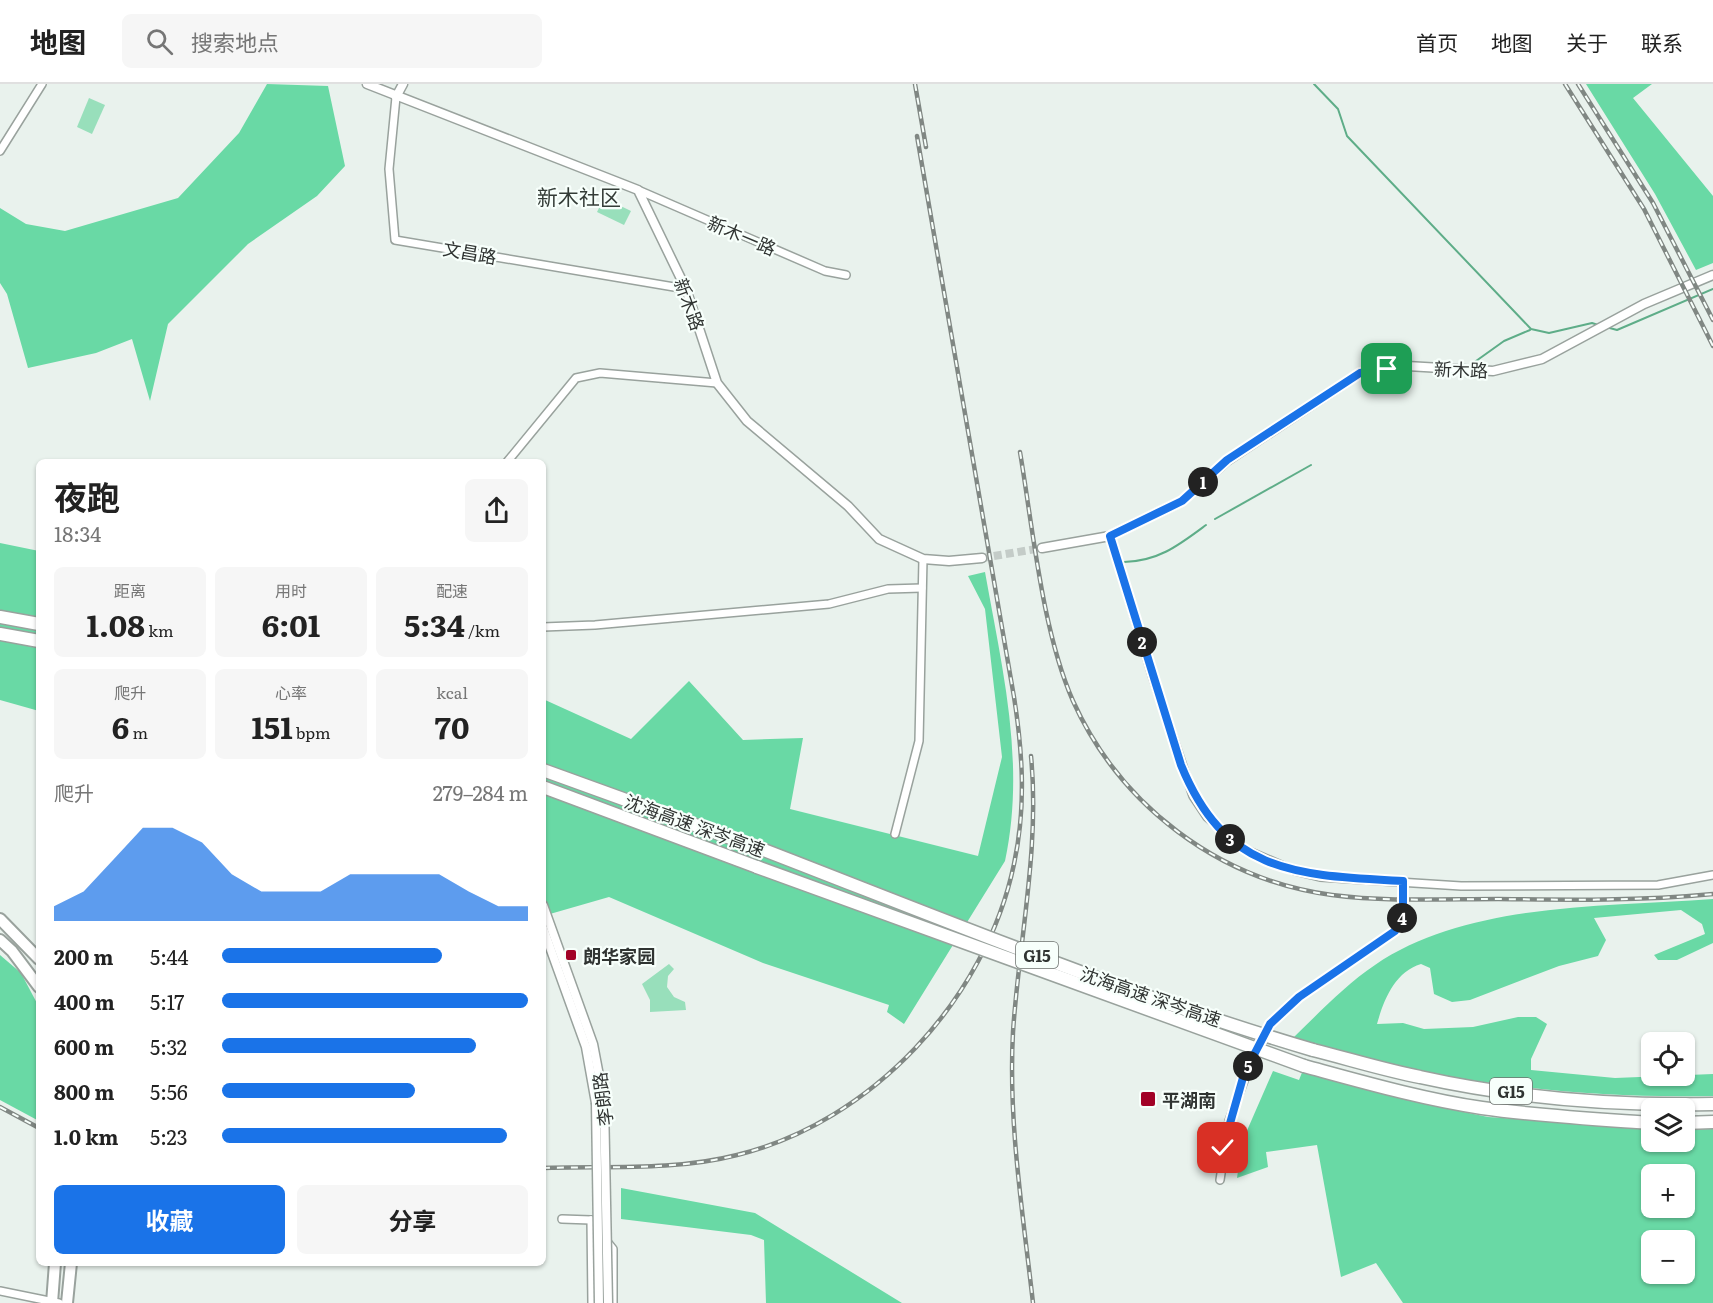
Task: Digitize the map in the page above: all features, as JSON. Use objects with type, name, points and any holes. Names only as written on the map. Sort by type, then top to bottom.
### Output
[{"type":"highway","points":[[0,617],[36,623]]},
{"type":"highway","points":[[0,634],[36,640]]},
{"type":"highway","name":"沈海高速 深岑高速","points":[[546,771],[764,850],[1046,959],[1259,1034],[1313,1050],[1421,1078],[1489,1088],[1558,1097],[1674,1105],[1713,1104]]},
{"type":"highway","name":"沈海高速 深岑高速","points":[[546,788],[1304,1066],[1411,1094],[1480,1108],[1549,1116],[1641,1122]]},
{"type":"highway","points":[[1695,1123],[1713,1122]]},
{"type":"main road","points":[[0,919],[24,940],[36,955]]},
{"type":"main road","points":[[0,940],[36,983]]},
{"type":"main road","points":[[54,1303],[55,1266]]},
{"type":"main road","points":[[67,1303],[71,1266]]},
{"type":"street","points":[[0,151],[42,84]]},
{"type":"street","points":[[367,84],[638,190]]},
{"type":"street","points":[[393,84],[396,97]]},
{"type":"street","points":[[396,97],[404,84]]},
{"type":"street","name":"文昌路","points":[[396,97],[389,170],[395,240],[686,289]]},
{"type":"street","name":"新木一路","points":[[638,190],[825,271],[846,275]]},
{"type":"street","name":"新木路","points":[[638,190],[686,289],[717,383],[747,421],[848,506],[879,539],[922,559],[949,561],[982,558]]},
{"type":"street","name":"新木路","points":[[1042,548],[1110,536],[1182,501],[1227,460],[1360,373],[1407,366],[1493,371],[1542,359],[1614,320],[1713,275]]},
{"type":"street","points":[[509,459],[576,378],[600,373],[717,383]]},
{"type":"street","points":[[1110,536],[1181,765],[1193,796],[1207,817],[1244,849],[1295,872],[1320,877],[1471,886],[1658,885],[1713,875]]},
{"type":"street","points":[[895,834],[919,741],[922,559]]},
{"type":"street","points":[[546,627],[595,625],[807,607],[829,604],[888,589],[922,588]]},
{"type":"street","points":[[1220,1180],[1229,1121],[1258,1043],[1270,1024],[1299,997],[1395,931],[1403,912],[1403,881]]},
{"type":"street","name":"李朗路","points":[[546,913],[593,1044],[600,1102],[608,1303]]},
{"type":"street","name":"李朗路","points":[[546,937],[586,1047],[600,1102],[599,1303]]},
{"type":"street","points":[[562,1219],[591,1220]]},
{"type":"street","points":[[591,1220],[592,1303]]},
{"type":"street","points":[[591,1220],[613,1249],[613,1303]]},
{"type":"street","points":[[0,1291],[54,1303]]},
{"type":"green space","points":[[267,84],[328,86],[345,166],[317,196],[248,244],[168,324],[150,401],[132,339],[96,353],[28,368],[7,294],[0,283],[0,208],[26,224],[65,231],[178,198],[239,133]]},
{"type":"green space","points":[[1586,84],[1652,84],[1633,98],[1713,196],[1713,263],[1696,270],[1655,194]]},
{"type":"green space","points":[[89,98],[105,105],[92,134],[77,127]]},
{"type":"green space","points":[[604,198],[631,211],[624,225],[597,212]]},
{"type":"green space","points":[[0,543],[36,550],[36,710],[0,700]]},
{"type":"green space","points":[[985,572],[1004,680],[1012,752],[1011,824],[1005,861],[904,1024],[887,1012],[889,1005],[763,963],[609,897],[546,915],[546,700],[631,739],[689,681],[743,740],[803,738],[790,809],[978,856],[1002,757],[985,609],[968,576]]},
{"type":"green space","points":[[1713,899],[1713,943],[1677,960],[1658,960],[1654,955],[1705,934],[1702,924],[1681,910],[1594,918],[1606,940],[1598,956],[1559,966],[1470,1000],[1452,1002],[1434,994],[1430,968],[1421,964],[1404,973],[1397,980],[1387,996],[1377,1024],[1403,1023],[1424,1029],[1473,1027],[1518,1017],[1536,1017],[1547,1024],[1531,1059],[1531,1070],[1615,1078],[1641,1077],[1641,1086],[1695,1086],[1695,1075],[1713,1074],[1713,1096],[1576,1092],[1473,1081],[1366,1058],[1293,1038],[1364,973],[1412,944],[1452,929],[1494,919],[1538,911]]},
{"type":"green space","points":[[0,955],[21,973],[36,1001],[36,1119],[0,1100]]},
{"type":"green space","points":[[669,964],[674,969],[668,976],[667,987],[674,997],[685,1002],[686,1010],[650,1012],[650,1000],[642,984]]},
{"type":"green space","points":[[1303,1070],[1421,1103],[1488,1117],[1641,1127],[1641,1152],[1695,1152],[1695,1130],[1713,1129],[1713,1303],[1403,1303],[1376,1263],[1341,1277],[1317,1145],[1266,1152],[1268,1167],[1237,1178],[1242,1142],[1273,1071],[1299,1080]]},
{"type":"green space","points":[[621,1188],[755,1213],[902,1303],[766,1303],[764,1240],[751,1235],[621,1219]]},
{"type":"waterway","points":[[1314,84],[1338,109],[1347,136],[1531,329],[1549,333],[1592,323],[1598,325]]},
{"type":"waterway","points":[[1606,327],[1617,330],[1713,289]]},
{"type":"waterway","points":[[1469,366],[1504,341],[1530,330]]},
{"type":"waterway","points":[[1215,519],[1311,465]]},
{"type":"waterway","points":[[1124,562],[1148,559],[1168,551],[1206,525]]},
{"type":"tunnel","points":[[982,558],[1042,548]]},
{"type":"railway","points":[[915,84],[926,147]]},
{"type":"railway","points":[[1565,84],[1644,209],[1713,346]]},
{"type":"railway","points":[[1578,84],[1653,203],[1713,320]]},
{"type":"railway","points":[[546,1168],[665,1166],[713,1160],[787,1139],[833,1115],[877,1084],[916,1048],[950,1007],[978,962],[1000,914],[1018,843],[1022,802],[1019,739],[1014,697],[917,136]]},
{"type":"railway","points":[[1020,452],[1046,611],[1053,643],[1073,701],[1093,739],[1117,773],[1146,804],[1177,831],[1212,854],[1250,873],[1290,887],[1332,895],[1373,899],[1606,900],[1713,894]]},
{"type":"railway","points":[[1031,756],[1033,790],[1031,860],[1016,998],[1012,1066],[1017,1168],[1033,1303]]},
{"type":"railway","points":[[0,1107],[36,1126]]},
{"type":"place","name":"朗华家园","points":[[571,955]]},
{"type":"place","name":"平湖南","points":[[1148,1099]]},
{"type":"district","name":"新木社区","points":[[579,195]]},
{"type":"route","points":[[1223,1148],[1244,1074],[1258,1043],[1270,1024],[1299,997],[1399,927],[1403,912],[1403,881],[1320,877],[1295,872],[1244,849],[1224,835],[1207,817],[1193,796],[1181,765],[1110,536],[1182,501],[1227,460],[1360,373],[1387,369]]}]
